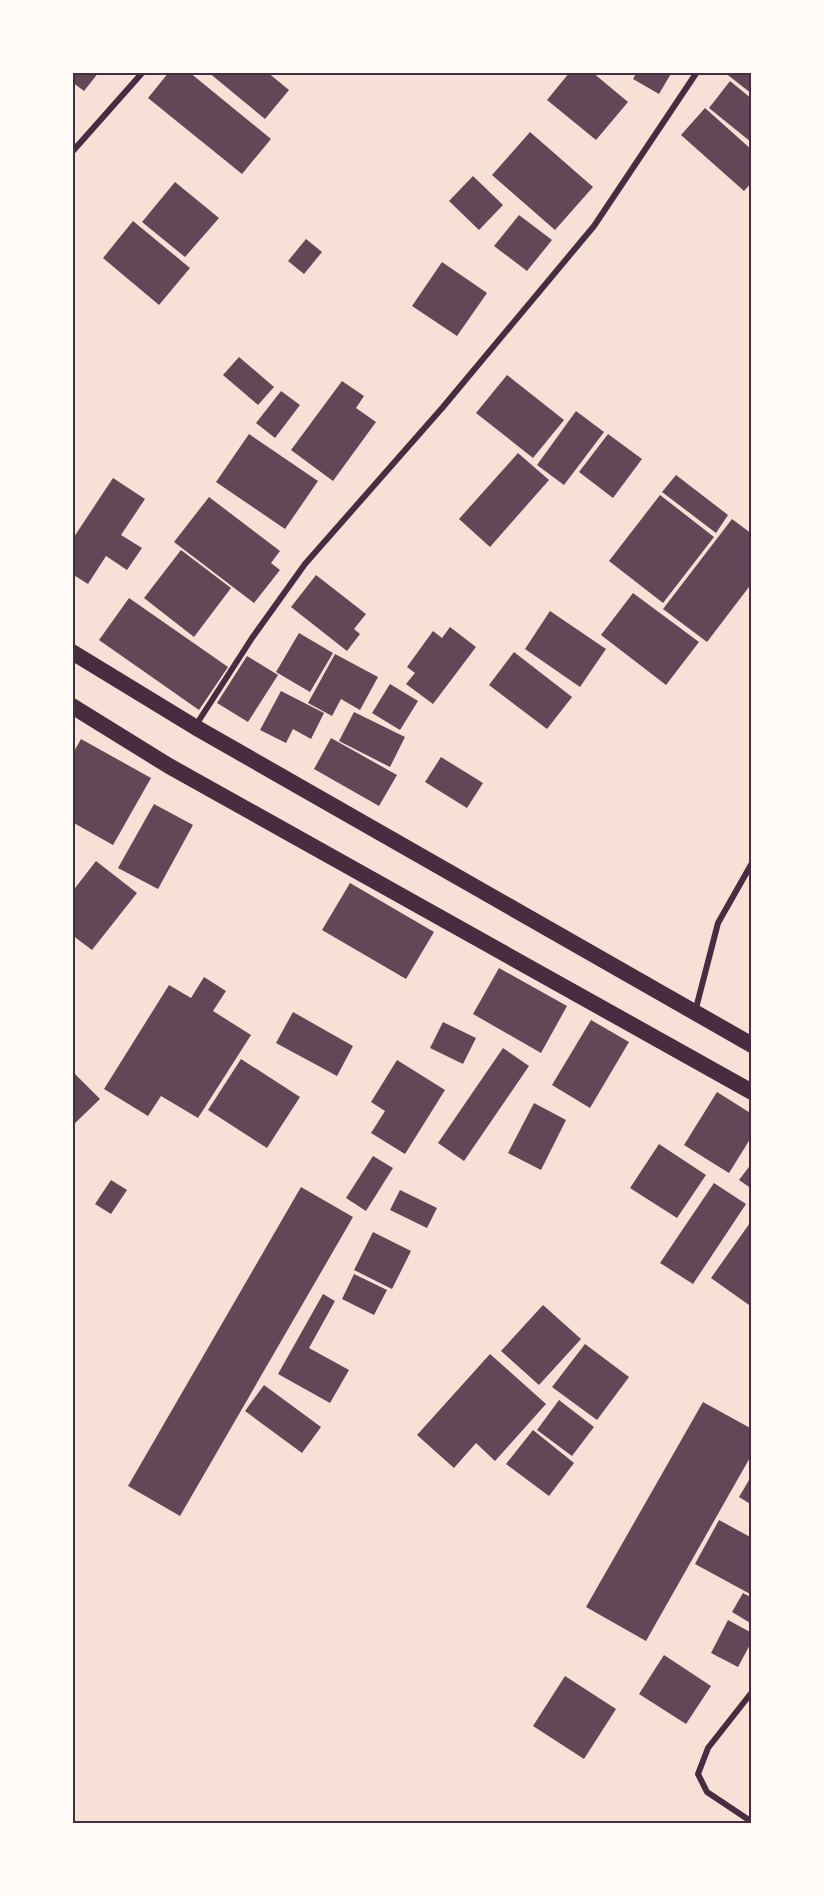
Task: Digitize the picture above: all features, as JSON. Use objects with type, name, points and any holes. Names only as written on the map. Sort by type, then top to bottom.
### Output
[{"type":"highway","points":[[72,652],[195,727],[752,1045]]},
{"type":"highway","points":[[72,706],[169,766],[752,1092]]},
{"type":"street","points":[[72,152],[143,72]]},
{"type":"street","points":[[195,727],[304,564],[443,407],[594,226],[697,72]]},
{"type":"street","points":[[695,1013],[718,923],[752,863]]},
{"type":"street","points":[[752,1692],[708,1748],[698,1774],[707,1792],[752,1822]]},
{"type":"building","points":[[72,72],[99,72],[84,91],[72,82]]},
{"type":"building","points":[[169,72],[189,72],[271,139],[242,174],[148,98]]},
{"type":"building","points":[[208,72],[267,72],[289,90],[265,119]]},
{"type":"building","points":[[570,72],[592,72],[628,102],[596,140],[547,100]]},
{"type":"building","points":[[637,72],[672,72],[659,94],[633,79]]},
{"type":"building","points":[[724,72],[752,72],[752,94]]},
{"type":"building","points":[[730,81],[752,99],[751,142],[709,108]]},
{"type":"building","points":[[705,108],[752,150],[752,182],[744,191],[681,135]]},
{"type":"building","points":[[530,132],[593,187],[555,230],[492,175]]},
{"type":"building","points":[[473,176],[503,205],[479,230],[449,201]]},
{"type":"building","points":[[175,182],[219,218],[185,257],[142,222]]},
{"type":"building","points":[[519,215],[552,240],[527,271],[494,246]]},
{"type":"building","points":[[133,221],[190,268],[159,305],[103,258]]},
{"type":"building","points":[[306,239],[322,252],[304,274],[288,261]]},
{"type":"building","points":[[442,262],[487,293],[457,336],[412,306]]},
{"type":"building","points":[[239,357],[274,387],[258,405],[223,375]]},
{"type":"building","points":[[507,375],[564,420],[533,458],[476,413]]},
{"type":"building","points":[[342,381],[364,396],[356,408],[376,422],[333,481],[291,450]]},
{"type":"building","points":[[281,391],[300,405],[275,438],[256,423]]},
{"type":"building","points":[[576,411],[604,432],[564,485],[537,465]]},
{"type":"building","points":[[249,434],[318,481],[285,529],[216,482]]},
{"type":"building","points":[[608,434],[642,459],[613,498],[579,472]]},
{"type":"building","points":[[518,453],[549,480],[490,547],[459,519]]},
{"type":"building","points":[[676,475],[728,515],[716,533],[662,492]]},
{"type":"building","points":[[113,478],[145,499],[121,535],[142,548],[127,570],[106,556],[88,584],[72,574],[72,540]]},
{"type":"building","points":[[660,495],[714,537],[663,603],[609,561]]},
{"type":"building","points":[[209,497],[280,551],[271,563],[280,570],[254,603],[174,542]]},
{"type":"building","points":[[732,519],[752,534],[752,583],[707,642],[663,609]]},
{"type":"building","points":[[181,550],[231,588],[194,637],[144,598]]},
{"type":"building","points":[[316,575],[366,614],[354,629],[360,634],[347,651],[291,607]]},
{"type":"building","points":[[633,593],[699,642],[666,685],[601,635]]},
{"type":"building","points":[[129,598],[228,667],[199,710],[99,640]]},
{"type":"building","points":[[550,611],[606,649],[580,687],[525,649]]},
{"type":"building","points":[[450,627],[476,647],[433,704],[406,684],[415,673],[407,667],[433,631],[442,638]]},
{"type":"building","points":[[299,633],[333,653],[310,692],[276,672]]},
{"type":"building","points":[[514,652],[572,697],[547,729],[489,685]]},
{"type":"building","points":[[335,654],[378,677],[360,710],[341,699],[332,716],[308,703]]},
{"type":"building","points":[[247,656],[278,675],[248,722],[217,703]]},
{"type":"building","points":[[390,684],[418,701],[400,730],[372,713]]},
{"type":"building","points":[[281,691],[324,713],[311,739],[293,729],[286,743],[260,730]]},
{"type":"building","points":[[354,712],[405,737],[390,767],[339,741]]},
{"type":"building","points":[[331,738],[397,775],[379,806],[314,769]]},
{"type":"building","points":[[81,739],[151,778],[113,845],[72,822],[72,755]]},
{"type":"building","points":[[441,757],[483,783],[467,808],[425,782]]},
{"type":"building","points":[[154,804],[193,825],[158,889],[118,868]]},
{"type":"building","points":[[96,861],[137,893],[92,950],[72,935],[72,892]]},
{"type":"building","points":[[350,883],[434,932],[406,979],[322,930]]},
{"type":"building","points":[[499,968],[567,1006],[541,1053],[473,1014]]},
{"type":"building","points":[[204,977],[226,991],[213,1011],[251,1035],[198,1118],[161,1096],[148,1116],[104,1089],[169,985],[191,998]]},
{"type":"building","points":[[293,1012],[353,1046],[337,1076],[276,1043]]},
{"type":"building","points":[[591,1020],[629,1042],[590,1108],[552,1085]]},
{"type":"building","points":[[443,1022],[476,1038],[463,1064],[430,1048]]},
{"type":"building","points":[[503,1048],[529,1066],[464,1161],[438,1143]]},
{"type":"building","points":[[241,1059],[300,1097],[267,1148],[208,1110]]},
{"type":"building","points":[[397,1060],[445,1090],[405,1154],[371,1133],[385,1111],[371,1102]]},
{"type":"building","points":[[72,1073],[100,1099],[72,1126]]},
{"type":"building","points":[[717,1092],[752,1114],[752,1136],[729,1173],[684,1145]]},
{"type":"building","points":[[534,1103],[566,1120],[541,1170],[508,1153]]},
{"type":"building","points":[[659,1144],[706,1175],[677,1218],[630,1188]]},
{"type":"building","points":[[373,1156],[393,1168],[366,1211],[346,1198]]},
{"type":"building","points":[[752,1163],[752,1189],[739,1180]]},
{"type":"building","points":[[111,1180],[127,1190],[111,1214],[95,1204]]},
{"type":"building","points":[[714,1183],[746,1204],[693,1284],[660,1263]]},
{"type":"building","points":[[301,1187],[353,1217],[180,1516],[128,1486]]},
{"type":"building","points":[[400,1190],[437,1208],[427,1228],[390,1210]]},
{"type":"building","points":[[752,1220],[752,1301],[749,1305],[711,1278]]},
{"type":"building","points":[[373,1232],[411,1251],[392,1289],[354,1270]]},
{"type":"building","points":[[354,1274],[387,1290],[374,1315],[342,1299]]},
{"type":"building","points":[[323,1294],[335,1301],[309,1348],[349,1370],[330,1403],[278,1374]]},
{"type":"building","points":[[543,1305],[581,1339],[539,1385],[501,1351]]},
{"type":"building","points":[[585,1344],[629,1377],[597,1420],[552,1387]]},
{"type":"building","points":[[490,1354],[546,1404],[495,1461],[476,1443],[454,1468],[417,1435]]},
{"type":"building","points":[[264,1385],[321,1427],[302,1453],[245,1411]]},
{"type":"building","points":[[559,1400],[594,1427],[572,1456],[537,1430]]},
{"type":"building","points":[[703,1402],[752,1429],[752,1454],[646,1641],[586,1607]]},
{"type":"building","points":[[533,1430],[574,1463],[549,1496],[506,1464]]},
{"type":"building","points":[[752,1475],[752,1505],[739,1497]]},
{"type":"building","points":[[719,1520],[752,1538],[752,1595],[695,1564]]},
{"type":"building","points":[[743,1593],[752,1598],[752,1624],[732,1612]]},
{"type":"building","points":[[728,1620],[752,1633],[752,1641],[738,1667],[711,1653]]},
{"type":"building","points":[[664,1655],[711,1686],[686,1724],[639,1694]]},
{"type":"building","points":[[565,1676],[616,1709],[584,1759],[533,1726]]}]
